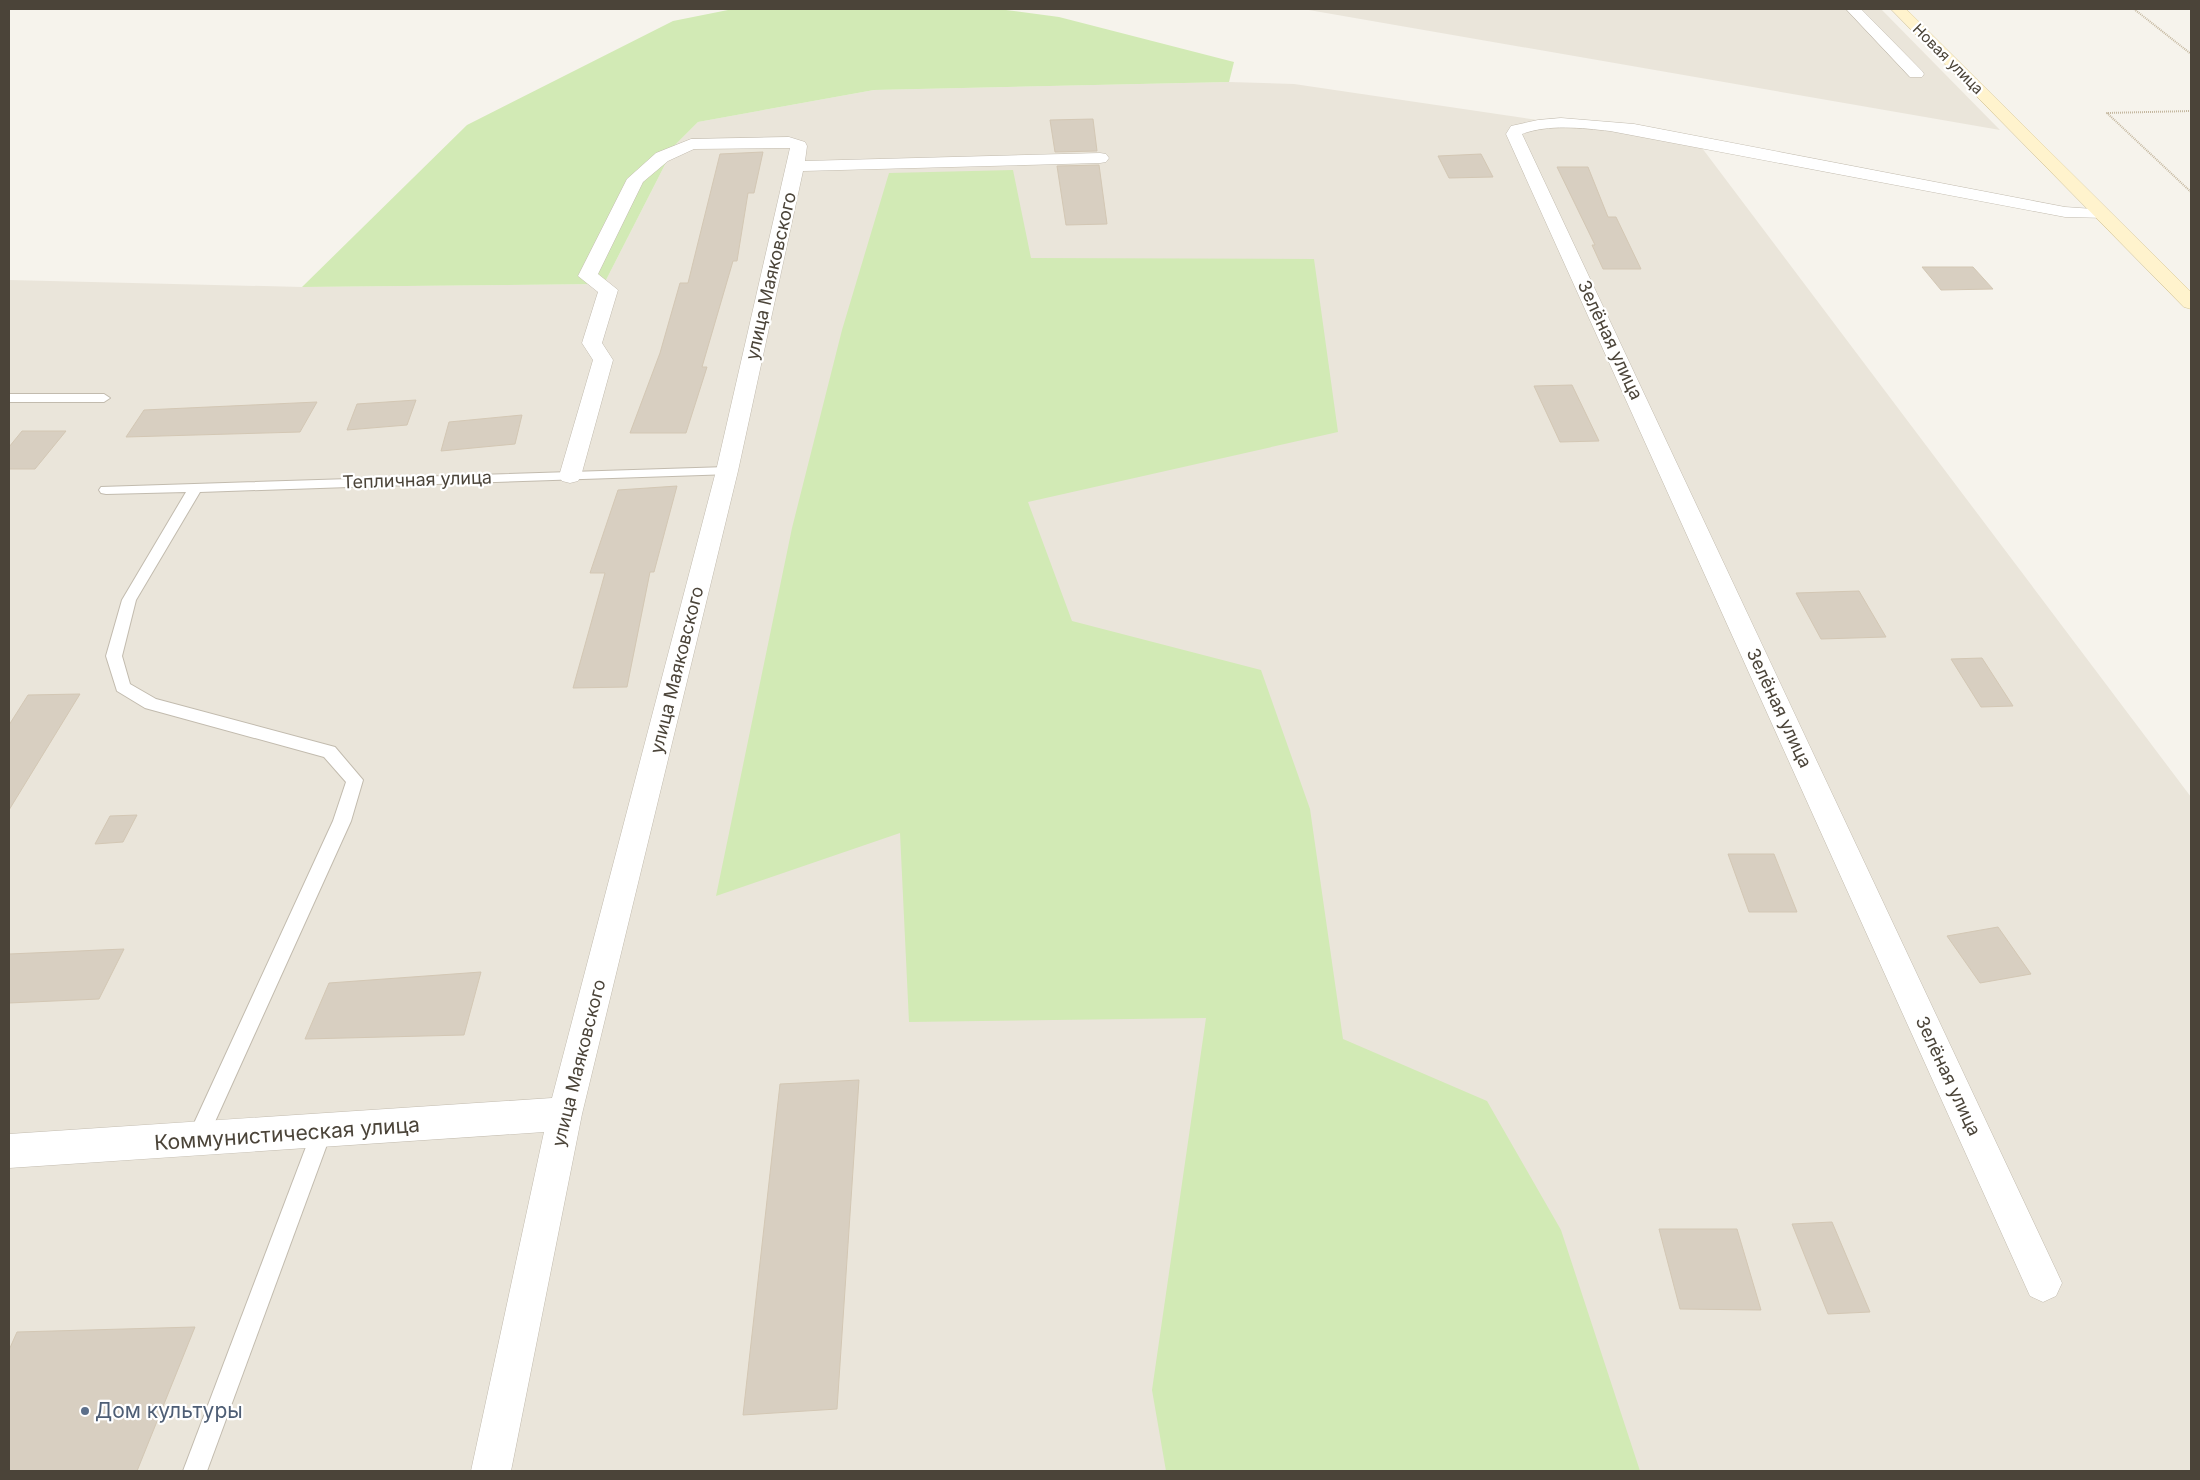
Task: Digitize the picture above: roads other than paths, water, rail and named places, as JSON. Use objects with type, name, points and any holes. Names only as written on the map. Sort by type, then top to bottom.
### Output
[{"type":"street","points":[[1853,9],[1916,74]]},
{"type":"street","name":"Новая улица","points":[[1898,9],[2191,303]]},
{"type":"street","name":"Зелёная улица","points":[[2043,1283],[1514,134],[1517,130],[1544,122],[1603,126],[1734,148],[2065,212],[2102,214]]},
{"type":"street","name":"улица Маяковского","points":[[491,1471],[566,1114],[727,471],[798,146],[789,142],[691,144],[662,157],[636,179],[588,276],[608,290],[592,343],[603,360],[570,476]]},
{"type":"street","points":[[795,166],[1100,158]]},
{"type":"street","name":"Коммунистическая улица","points":[[9,1152],[566,1114]]},
{"type":"lane","points":[[9,398],[104,398]]},
{"type":"lane","name":"Тепличная улица","points":[[106,490],[727,471]]},
{"type":"lane","points":[[196,487],[129,600],[114,656],[123,687],[151,704],[329,752],[355,780],[342,821],[197,1139]]},
{"type":"lane","points":[[195,1471],[322,1131]]},
{"type":"place","name":"Дом культуры","points":[[85,1411]]}]
